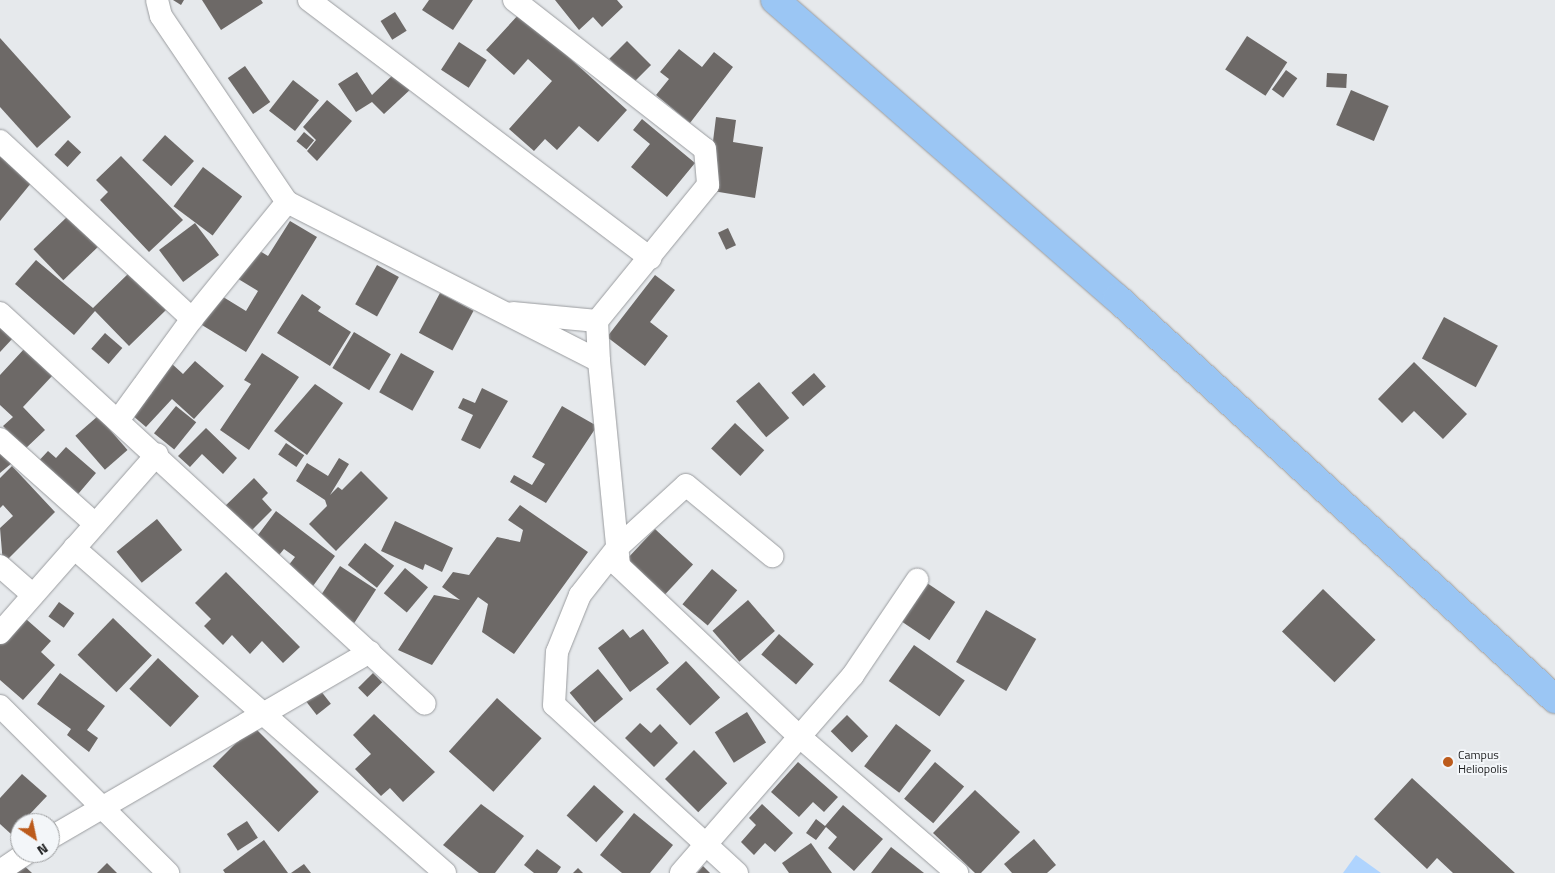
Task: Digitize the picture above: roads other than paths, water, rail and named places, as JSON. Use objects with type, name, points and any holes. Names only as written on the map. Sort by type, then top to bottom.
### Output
[{"type":"main road","points":[[775,0],[1117,298],[1555,699]]},
{"type":"street","points":[[156,0],[161,16],[287,202],[599,361]]},
{"type":"street","points":[[309,0],[650,258]]},
{"type":"street","points":[[514,0],[705,149],[708,185],[597,321],[599,361],[619,566],[800,736],[957,873]]},
{"type":"street","points":[[0,141],[192,319]]},
{"type":"street","points":[[119,419],[192,319],[287,202]]},
{"type":"street","points":[[502,312],[597,321]]},
{"type":"street","points":[[0,313],[119,419],[425,704]]},
{"type":"street","points":[[0,439],[95,524]]},
{"type":"street","points":[[0,633],[156,454]]},
{"type":"street","points":[[737,873],[554,704],[557,652],[580,595],[617,548],[686,485],[772,556]]},
{"type":"street","points":[[74,548],[265,712],[437,871]]},
{"type":"street","points":[[0,566],[33,595]]},
{"type":"street","points":[[682,873],[853,675],[917,580]]},
{"type":"street","points":[[60,831],[102,804],[370,652]]},
{"type":"street","points":[[0,706],[102,804],[168,873]]},
{"type":"street","points":[[0,871],[12,863]]},
{"type":"place","name":"Campus Heliopolis","points":[[1448,762]]}]
